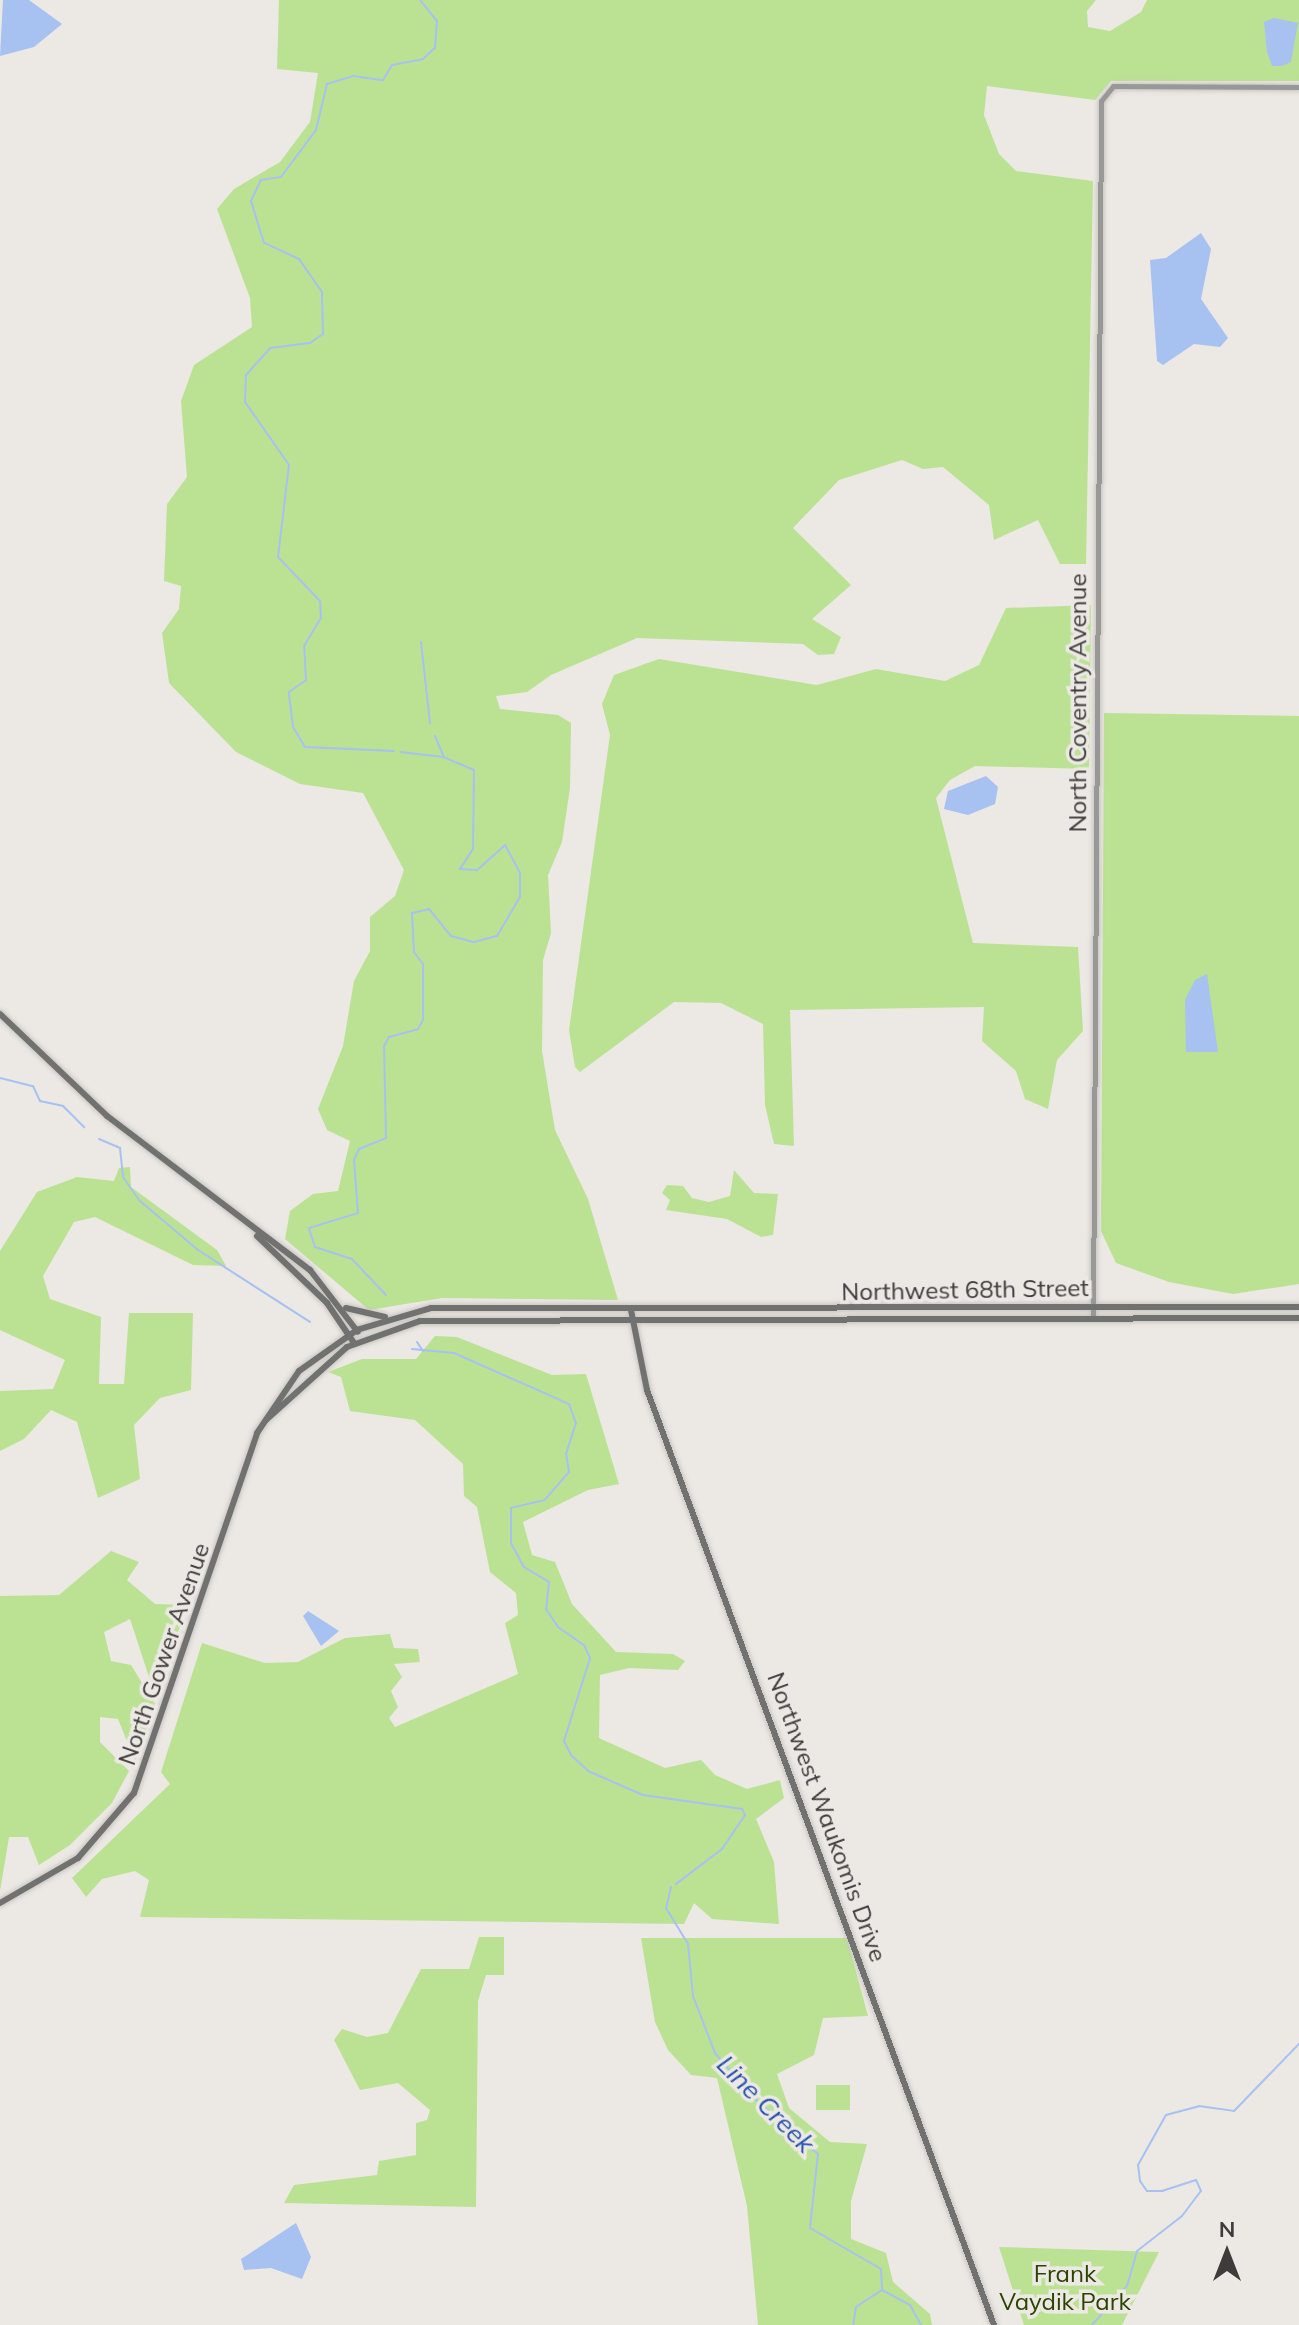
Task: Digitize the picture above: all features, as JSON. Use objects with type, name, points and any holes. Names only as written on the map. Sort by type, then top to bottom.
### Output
[{"type":"main road","points":[[0,1014],[107,1116],[255,1234],[312,1287],[354,1343]]},
{"type":"main road","points":[[255,1234],[310,1270],[341,1304],[362,1338],[446,1319],[631,1320]]},
{"type":"main road","points":[[341,1304],[361,1315],[388,1317]]},
{"type":"main road","name":"Northwest 68th Street","points":[[631,1310],[1299,1307]]},
{"type":"main road","name":"North Gower Avenue","points":[[0,1903],[57,1874],[109,1827],[145,1771],[248,1456],[266,1420],[299,1371],[357,1330],[388,1317],[431,1308],[631,1310]]},
{"type":"main road","name":"Northwest Waukomis Drive","points":[[631,1310],[647,1390],[994,2325]]},
{"type":"main road","points":[[695,1310],[695,1321]]},
{"type":"main road","name":"Northwest 68th Street","points":[[631,1320],[1093,1316],[1299,1318]]},
{"type":"main road","name":"North Gower Avenue","points":[[266,1420],[306,1377],[362,1338]]},
{"type":"street","name":"North Coventry Avenue","points":[[1093,1316],[1099,169],[1106,90],[1299,87]]},
{"type":"green space","points":[[279,0],[1096,0],[1087,11],[1088,27],[1110,31],[1141,12],[1147,0],[1299,0],[1299,81],[1111,81],[1095,100],[987,86],[984,115],[999,154],[1016,171],[1093,181],[1086,564],[1060,564],[1038,520],[994,540],[989,505],[943,467],[923,469],[902,460],[839,480],[793,528],[851,585],[812,619],[841,637],[834,654],[818,655],[803,644],[637,638],[551,675],[527,692],[496,696],[500,709],[558,715],[571,723],[570,788],[562,842],[548,875],[551,933],[543,960],[542,1051],[555,1130],[588,1199],[618,1300],[442,1298],[369,1310],[285,1239],[290,1211],[313,1194],[338,1191],[350,1141],[327,1130],[318,1109],[343,1046],[354,981],[370,951],[370,917],[395,896],[404,870],[363,793],[300,784],[236,752],[169,683],[162,633],[179,609],[181,586],[164,581],[167,504],[187,477],[181,401],[194,365],[252,327],[250,298],[217,209],[234,189],[280,162],[310,122],[318,73],[277,69]]},
{"type":"green space","points":[[1091,605],[1089,769],[975,766],[950,780],[936,798],[973,943],[1078,947],[1083,1031],[1057,1060],[1048,1109],[1025,1099],[1016,1071],[982,1041],[984,1007],[790,1010],[794,1146],[774,1144],[765,1105],[763,1024],[721,1003],[674,1002],[580,1072],[575,1067],[569,1030],[610,735],[602,704],[614,675],[659,659],[817,685],[876,669],[945,681],[979,665],[1006,608]]},
{"type":"green space","points":[[1104,713],[1299,716],[1299,1284],[1233,1294],[1169,1282],[1116,1263],[1101,1231]]},
{"type":"green space","points":[[130,1167],[131,1187],[217,1250],[226,1266],[193,1265],[95,1217],[74,1222],[43,1276],[50,1299],[101,1317],[99,1384],[124,1384],[129,1313],[193,1313],[191,1390],[160,1398],[134,1425],[140,1479],[98,1498],[77,1422],[51,1410],[24,1439],[0,1451],[0,1391],[53,1389],[65,1360],[0,1330],[0,1251],[37,1192],[77,1177],[114,1181],[119,1168]]},
{"type":"green space","points":[[734,1170],[754,1193],[778,1194],[773,1235],[761,1237],[727,1219],[666,1210],[670,1200],[662,1193],[667,1185],[683,1186],[692,1198],[709,1202],[730,1196]]},
{"type":"green space","points":[[435,1336],[457,1337],[552,1375],[586,1374],[619,1484],[588,1490],[523,1522],[532,1555],[555,1562],[572,1604],[616,1652],[673,1654],[685,1661],[678,1670],[629,1668],[600,1675],[599,1738],[665,1768],[701,1760],[715,1775],[747,1789],[780,1780],[784,1798],[756,1819],[774,1862],[779,1924],[712,1919],[694,1903],[684,1924],[140,1917],[149,1880],[135,1871],[102,1879],[86,1897],[72,1878],[170,1784],[161,1772],[202,1643],[265,1663],[298,1662],[345,1638],[390,1634],[394,1648],[418,1649],[420,1662],[394,1664],[402,1677],[391,1691],[398,1707],[389,1718],[395,1727],[518,1674],[505,1623],[518,1615],[516,1593],[490,1572],[477,1507],[464,1496],[463,1464],[415,1420],[350,1411],[341,1377],[328,1372],[362,1359],[416,1359]]},
{"type":"green space","points":[[111,1551],[139,1562],[127,1580],[155,1604],[188,1605],[160,1680],[150,1680],[130,1619],[104,1632],[111,1661],[131,1665],[155,1704],[135,1761],[118,1719],[100,1717],[100,1742],[129,1771],[112,1803],[70,1845],[39,1865],[28,1837],[9,1837],[0,1891],[0,1596],[59,1595]]},
{"type":"green space","points":[[479,1937],[504,1937],[504,1975],[486,1975],[478,2001],[476,2207],[284,2203],[294,2185],[377,2175],[379,2161],[416,2155],[416,2123],[427,2120],[430,2110],[398,2083],[360,2090],[334,2040],[342,2029],[367,2037],[388,2033],[421,1969],[469,1969]]},
{"type":"green space","points":[[641,1938],[847,1938],[868,2016],[823,2018],[814,2055],[777,2074],[789,2108],[830,2142],[867,2144],[851,2201],[851,2239],[886,2253],[893,2282],[930,2314],[932,2325],[758,2325],[747,2206],[717,2078],[691,2075],[668,2050],[655,2022]]},
{"type":"green space","points":[[816,2085],[850,2085],[850,2110],[816,2110]]},
{"type":"green space","name":"Frank Vaydik Park","points":[[999,2247],[1159,2252],[1122,2325],[1024,2325]]},
{"type":"water","points":[[3,0],[29,0],[62,24],[34,47],[0,56]]},
{"type":"water","points":[[1274,18],[1298,23],[1291,62],[1282,66],[1272,66],[1267,52],[1264,22]]},
{"type":"water","points":[[1201,233],[1211,249],[1201,299],[1228,338],[1220,347],[1194,344],[1163,365],[1157,361],[1150,260],[1166,258]]},
{"type":"water","points":[[986,776],[998,787],[995,804],[968,815],[944,809],[948,791]]},
{"type":"water","points":[[1207,974],[1218,1052],[1186,1052],[1185,1000],[1195,980]]},
{"type":"water","points":[[308,1611],[339,1631],[321,1646],[303,1616]]},
{"type":"water","points":[[296,2223],[311,2257],[302,2279],[271,2268],[244,2270],[241,2259]]},
{"type":"waterway","name":"Line Creek","points":[[394,751],[305,747],[293,727],[289,692],[306,680],[304,646],[321,618],[320,601],[278,557],[289,465],[245,402],[246,375],[270,348],[310,343],[323,334],[322,292],[299,259],[264,243],[251,201],[261,180],[281,177],[316,130],[327,84],[353,76],[383,80],[392,65],[423,59],[435,48],[437,21],[420,0]]},
{"type":"waterway","points":[[421,642],[430,724]]},
{"type":"waterway","points":[[435,736],[444,757]]},
{"type":"waterway","name":"Line Creek","points":[[386,1295],[352,1259],[315,1247],[309,1228],[358,1213],[354,1160],[359,1149],[386,1138],[384,1046],[389,1037],[418,1029],[423,1020],[423,964],[414,952],[412,913],[429,909],[451,936],[474,942],[497,936],[520,897],[520,873],[505,845],[477,870],[460,869],[473,849],[474,770],[444,757],[400,752]]},
{"type":"waterway","points":[[0,1078],[33,1086],[40,1101],[63,1106],[84,1127]]},
{"type":"waterway","points":[[99,1139],[120,1148],[123,1177],[140,1201],[198,1250],[310,1322]]},
{"type":"waterway","name":"Line Creek","points":[[417,1342],[423,1351]]},
{"type":"waterway","name":"Line Creek","points":[[412,1349],[454,1353],[569,1404],[576,1423],[566,1453],[569,1472],[545,1500],[511,1508],[511,1543],[524,1567],[549,1582],[546,1609],[558,1627],[584,1645],[590,1658],[564,1741],[571,1755],[588,1771],[643,1795],[742,1809],[745,1815],[722,1849],[676,1884]]},
{"type":"waterway","name":"Line Creek","points":[[671,1887],[666,1908],[688,1944],[693,1996],[715,2053],[754,2098],[818,2154],[810,2228],[881,2269],[882,2290],[856,2307],[853,2325]]},
{"type":"waterway","points":[[1092,2325],[1127,2286],[1137,2251],[1182,2216],[1201,2191],[1196,2180],[1163,2191],[1147,2191],[1140,2181],[1138,2165],[1166,2115],[1199,2106],[1234,2111],[1299,2044]]},
{"type":"waterway","points":[[882,2290],[910,2305],[921,2325]]}]
